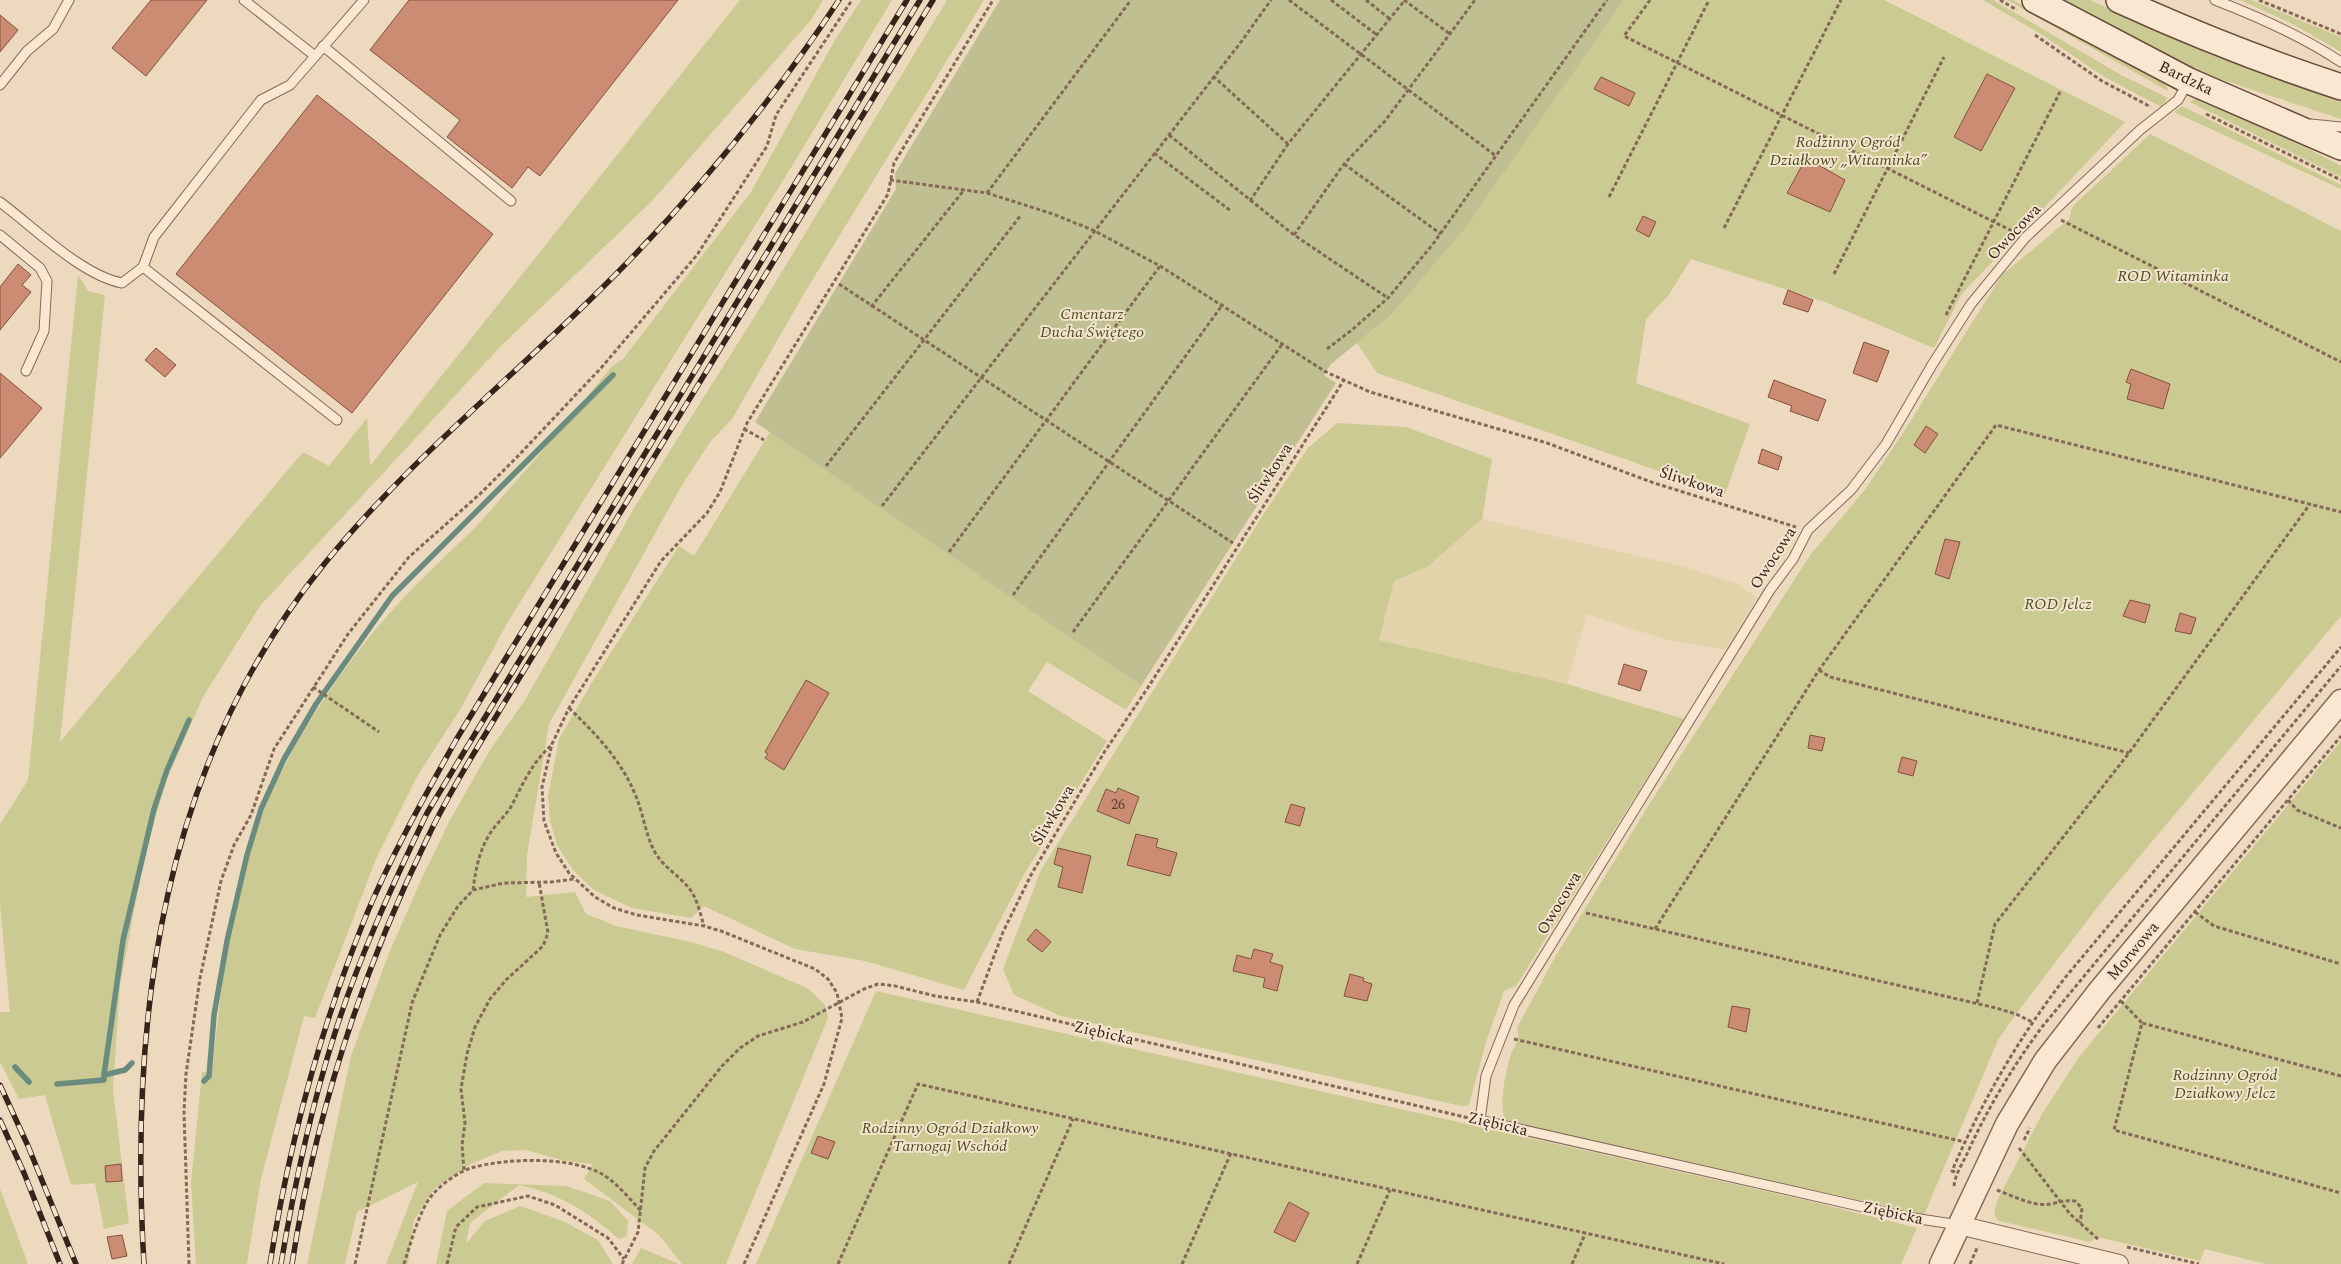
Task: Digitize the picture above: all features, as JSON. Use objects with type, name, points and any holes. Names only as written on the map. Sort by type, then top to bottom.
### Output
[{"type":"main road","name":"Bardzka","points":[[2035,0],[2189,81],[2341,147]]},
{"type":"main road","points":[[2119,0],[2179,28],[2283,68],[2341,87]]},
{"type":"street","name":"Morwowa","points":[[1942,1264],[2007,1124],[2045,1061],[2106,983],[2341,701]]},
{"type":"street","name":"Ziębicka","points":[[1959,1225],[2119,1264]]},
{"type":"lane","points":[[0,85],[27,51],[53,29],[69,0]]},
{"type":"lane","points":[[244,0],[315,56]]},
{"type":"lane","points":[[0,202],[88,270],[106,280],[122,283],[143,267],[154,237],[261,100],[290,85],[364,0]]},
{"type":"lane","points":[[2215,0],[2291,34],[2341,62]]},
{"type":"lane","points":[[323,46],[511,201]]},
{"type":"lane","name":"Owocowa","points":[[1480,1120],[1486,1076],[1514,1005],[1770,590],[1793,559],[1808,530],[1850,490],[1886,444],[1932,365],[1971,304],[2025,238],[2140,130],[2178,100],[2189,81]]},
{"type":"lane","points":[[2286,123],[2341,127]]},
{"type":"lane","points":[[0,235],[40,268],[47,281],[44,331],[26,371]]},
{"type":"lane","points":[[143,267],[337,420]]},
{"type":"lane","name":"Ziębicka","points":[[1480,1120],[1906,1217],[1959,1225]]},
{"type":"path","points":[[188,1264],[184,1112],[186,1074],[204,958],[221,881],[234,845],[250,814],[274,749],[348,634],[409,557],[481,493],[526,448],[601,368],[697,255],[767,146],[776,115],[852,0]]},
{"type":"path","points":[[744,1264],[824,1084],[841,1027],[841,1003],[828,979],[815,969],[704,926],[624,912],[595,897],[574,879],[556,853],[544,816],[542,786],[552,744],[569,708],[661,562],[711,506],[720,492],[744,429],[888,194],[894,163],[993,0]]},
{"type":"path","points":[[987,193],[1132,0]]},
{"type":"path","points":[[882,506],[1271,0]]},
{"type":"path","points":[[1289,0],[1496,156]]},
{"type":"path","points":[[1331,0],[1377,35]]},
{"type":"path","points":[[1366,0],[1390,19]]},
{"type":"path","points":[[1250,201],[1288,144],[1405,0],[1450,34]]},
{"type":"path","points":[[1294,235],[1344,164],[1385,121],[1475,0]]},
{"type":"path","points":[[1327,350],[1353,330],[1388,298],[1441,234],[1607,0]]},
{"type":"path","points":[[1650,0],[1624,36],[2014,232]]},
{"type":"path","points":[[1609,197],[1709,0]]},
{"type":"path","points":[[1724,228],[1841,0]]},
{"type":"path","points":[[2258,0],[2341,34]]},
{"type":"path","points":[[2035,35],[2102,81],[2157,110]]},
{"type":"path","points":[[1834,274],[1944,57]]},
{"type":"path","points":[[1213,76],[1288,144]]},
{"type":"path","points":[[1946,315],[2060,92]]},
{"type":"path","points":[[2204,112],[2341,180]]},
{"type":"path","points":[[1168,135],[1294,235],[1388,298]]},
{"type":"path","points":[[1154,153],[1231,211]]},
{"type":"path","points":[[1344,164],[1441,234]]},
{"type":"path","points":[[890,180],[987,193],[1054,214],[1095,231],[1160,266],[1223,304],[1326,372],[1344,380]]},
{"type":"path","points":[[871,307],[964,190]]},
{"type":"path","points":[[826,466],[1021,215]]},
{"type":"path","points":[[2065,223],[2341,362]]},
{"type":"path","points":[[949,552],[1160,266]]},
{"type":"path","points":[[839,284],[871,307],[924,338],[981,378],[1233,543]]},
{"type":"path","points":[[1013,595],[1223,304]]},
{"type":"path","points":[[1073,632],[1283,343]]},
{"type":"path","name":"Śliwkowa","points":[[977,1002],[1003,932],[1032,873],[1105,751],[1148,689],[1344,380],[1370,392],[1547,443],[1654,483],[1808,530]]},
{"type":"path","points":[[1655,929],[1819,670],[1996,425],[2341,512]]},
{"type":"path","points":[[744,429],[764,440]]},
{"type":"path","points":[[1977,1003],[1995,924],[2128,753],[2310,504]]},
{"type":"path","points":[[1955,1172],[1952,1171],[1983,1104],[2032,1022],[2064,979],[2341,647]]},
{"type":"path","points":[[1819,670],[1830,678],[2128,753]]},
{"type":"path","points":[[313,687],[379,732]]},
{"type":"path","points":[[569,708],[614,755],[635,795],[656,854],[665,866],[689,888],[699,908],[704,926]]},
{"type":"path","points":[[2096,1031],[2341,736]]},
{"type":"path","points":[[355,1264],[412,1004],[440,935],[458,906],[473,890],[477,865],[483,846],[494,828],[508,813],[530,770],[552,744]]},
{"type":"path","points":[[2288,800],[2297,810],[2341,828]]},
{"type":"path","points":[[473,890],[504,883],[574,879]]},
{"type":"path","points":[[464,1170],[462,1145],[465,1123],[461,1089],[467,1054],[475,1027],[490,999],[506,980],[543,946],[548,933],[539,882]]},
{"type":"path","points":[[1583,912],[1977,1003],[2016,1014],[2032,1022]]},
{"type":"path","points":[[2195,912],[2214,926],[2341,964]]},
{"type":"path","name":"Ziębicka","points":[[841,1003],[864,989],[878,984],[977,1002],[1480,1120]]},
{"type":"path","points":[[2120,1001],[2142,1023],[2341,1076]]},
{"type":"path","points":[[622,1264],[638,1232],[645,1168],[654,1151],[722,1066],[740,1048],[758,1036],[794,1025],[841,1003]]},
{"type":"path","points":[[2142,1023],[2114,1130],[2341,1193]]},
{"type":"path","points":[[1519,1040],[1965,1142]]},
{"type":"path","points":[[1955,1181],[1976,1134],[2007,1079]]},
{"type":"path","points":[[838,1264],[918,1084],[1724,1264]]},
{"type":"path","points":[[1009,1264],[1073,1119]]},
{"type":"path","points":[[2015,1157],[2030,1127]]},
{"type":"path","points":[[2020,1148],[2060,1200],[2080,1223],[2099,1240]]},
{"type":"path","points":[[1182,1264],[1231,1153]]},
{"type":"path","points":[[404,1264],[420,1220],[432,1195],[464,1170],[486,1165],[530,1161],[576,1164],[602,1175],[641,1211]]},
{"type":"path","points":[[1996,1195],[2003,1182]]},
{"type":"path","points":[[1357,1264],[1390,1190]]},
{"type":"path","points":[[1999,1190],[2021,1200],[2050,1204],[2060,1200],[2075,1201],[2082,1208],[2080,1223]]},
{"type":"path","points":[[447,1264],[456,1227],[477,1207],[528,1196],[556,1205],[608,1238],[624,1259]]},
{"type":"path","points":[[1572,1264],[1585,1234]]},
{"type":"path","points":[[1970,1264],[1979,1242]]},
{"type":"shaded area","points":[[1482,519],[1680,566],[1736,583],[1757,598],[1725,650],[1667,640],[1587,614],[1567,684],[1379,640],[1394,581],[1427,567]]},
{"type":"green space","points":[[740,0],[823,0],[811,20],[651,202],[500,347],[260,606],[203,697],[167,779],[146,848],[120,985],[113,1089],[129,1223],[104,1229],[95,1183],[71,1185],[45,1095],[19,1099],[0,1062],[0,1012],[10,1012],[0,904],[0,824],[28,780],[78,275],[88,291],[105,295],[60,742],[303,452],[329,466],[367,418],[370,466]]},
{"type":"green space","points":[[861,0],[892,0],[792,166],[509,620],[461,708],[418,775],[376,859],[315,1018],[304,1016],[261,1179],[247,1264],[196,1264],[191,1183],[202,1072],[212,1073],[228,946],[249,851],[259,822],[285,765],[319,707],[357,652],[398,604],[481,521],[611,367],[623,359],[751,192],[835,40]]},
{"type":"green space","points":[[947,0],[984,0],[805,292],[732,419],[710,442],[682,485],[549,724],[527,856],[526,897],[575,892],[586,914],[616,926],[691,942],[724,952],[807,988],[825,1005],[828,1018],[726,1264],[682,1264],[659,1235],[584,1179],[593,1164],[566,1161],[525,1150],[502,1151],[471,1164],[435,1188],[414,1220],[408,1264],[386,1264],[418,1182],[357,1212],[345,1264],[307,1264],[351,1056],[389,953],[450,820],[490,750],[525,700],[637,503],[755,316]]},
{"type":"green space","name":"Cmentarz Ducha Świętego","points":[[1000,0],[1624,0],[1465,228],[1390,316],[1331,364],[1324,375],[1336,383],[1141,686],[755,422],[896,189],[895,173]]},
{"type":"green space","name":"Rodzinny Ogród Działkowy „Witaminka”","points":[[1624,0],[1884,0],[2125,122],[2023,230],[2017,229],[2012,235],[2014,239],[1961,295],[1934,348],[1825,302],[1691,259],[1668,296],[1646,319],[1636,383],[1750,424],[1725,494],[1377,373],[1357,343],[1390,316],[1464,228]]},
{"type":"green space","points":[[1983,0],[1993,0],[2121,75],[2168,98],[2161,107],[2103,76],[2044,36]]},
{"type":"green space","points":[[2007,0],[2013,0],[2100,49],[2162,80],[2166,83],[2168,91]]},
{"type":"green space","points":[[2061,0],[2090,0],[2206,53],[2341,100],[2341,119],[2192,70]]},
{"type":"green space","points":[[2240,0],[2251,0],[2341,37],[2341,52],[2293,24]]},
{"type":"green space","points":[[2194,99],[2202,99],[2303,146],[2341,166],[2341,177],[2190,102]]},
{"type":"green space","points":[[2182,106],[2341,185],[2341,189],[2174,112]]},
{"type":"green space","name":"ROD Jelcz","points":[[2150,134],[2341,231],[2341,616],[2103,900],[2016,1014],[1998,1040],[1924,1215],[1505,1120],[1503,1113],[1503,1089],[1510,1057],[1518,1040],[1517,1028],[1555,957],[1652,800],[1811,554],[1864,491],[1903,433],[2002,275],[2069,219],[2072,207]]},
{"type":"green space","points":[[1337,423],[1406,427],[1492,459],[1482,519],[1427,567],[1394,581],[1379,640],[1567,684],[1684,719],[1516,986],[1504,991],[1486,1042],[1469,1105],[1461,1106],[1061,1016],[1014,995],[1003,969],[1041,870],[1263,515],[1308,448]]},
{"type":"green space","points":[[770,432],[1141,686],[1126,710],[1047,662],[1028,691],[1107,741],[1023,876],[964,990],[865,961],[795,949],[704,906],[691,918],[632,908],[594,890],[573,870],[557,845],[550,821],[548,796],[559,739],[591,684],[679,546],[694,556]]},
{"type":"green space","name":"Rodzinny Ogród Działkowy Jelcz","points":[[2341,741],[2341,1264],[2266,1264],[2205,1249],[2200,1261],[2098,1237],[2090,1242],[1999,1221],[1995,1213],[1998,1199],[2042,1114],[2079,1057]]},
{"type":"green space","name":"Rodzinny Ogród Działkowy Tarnogaj Wschód","points":[[876,991],[1809,1201],[1917,1228],[1901,1264],[756,1264]]},
{"type":"green space","points":[[484,1183],[567,1186],[610,1201],[628,1221],[627,1236],[619,1239],[596,1220],[572,1205],[547,1193],[519,1185],[470,1223],[466,1244],[485,1221],[520,1206],[563,1221],[598,1240],[613,1264],[436,1264],[447,1211]]},
{"type":"green space","points":[[0,1189],[27,1261],[27,1264],[0,1264]]},
{"type":"green space","points":[[641,1248],[679,1264],[632,1264]]},
{"type":"building","points":[[151,0],[207,0],[146,76],[112,48]]},
{"type":"building","points":[[409,0],[678,0],[540,176],[528,167],[512,188],[447,137],[460,120],[370,50]]},
{"type":"building","points":[[0,15],[18,30],[0,52]]},
{"type":"building","points":[[1987,74],[2015,88],[1981,151],[1954,137]]},
{"type":"building","points":[[1601,77],[1635,93],[1629,106],[1594,89]]},
{"type":"building","points":[[317,95],[493,234],[352,413],[176,274]]},
{"type":"building","points":[[1806,158],[1845,180],[1830,212],[1787,193]]},
{"type":"building","points":[[1643,216],[1656,222],[1649,237],[1636,230]]},
{"type":"building","points":[[18,264],[31,275],[22,285],[31,292],[0,330],[0,287]]},
{"type":"building","points":[[1788,290],[1813,300],[1808,312],[1783,304]]},
{"type":"building","points":[[1864,342],[1889,351],[1877,382],[1853,373]]},
{"type":"building","points":[[156,348],[176,365],[165,377],[145,360]]},
{"type":"building","points":[[2131,369],[2170,384],[2163,409],[2127,399],[2131,384],[2126,382]]},
{"type":"building","points":[[0,373],[42,408],[0,458]]},
{"type":"building","points":[[1774,380],[1826,400],[1818,421],[1790,411],[1792,406],[1768,397]]},
{"type":"building","points":[[1926,426],[1938,434],[1925,453],[1914,445]]},
{"type":"building","points":[[1762,449],[1782,457],[1778,470],[1758,463]]},
{"type":"building","points":[[1945,539],[1960,542],[1949,579],[1935,574]]},
{"type":"building","points":[[2130,600],[2150,605],[2145,623],[2123,616]]},
{"type":"building","points":[[2180,613],[2196,618],[2191,634],[2175,631]]},
{"type":"building","points":[[1624,664],[1647,671],[1640,691],[1618,684]]},
{"type":"building","points":[[806,680],[829,693],[784,770],[765,758],[768,754],[765,752]]},
{"type":"building","points":[[1810,735],[1825,738],[1822,751],[1808,748]]},
{"type":"building","points":[[1902,757],[1917,761],[1913,776],[1898,772]]},
{"type":"building","points":[[1118,788],[1139,797],[1129,824],[1097,811],[1106,789],[1116,793]]},
{"type":"building","points":[[1291,804],[1305,808],[1300,826],[1285,822]]},
{"type":"building","points":[[1136,834],[1158,839],[1156,847],[1177,853],[1170,876],[1127,865]]},
{"type":"building","points":[[1058,848],[1091,856],[1082,893],[1058,887],[1063,867],[1054,864]]},
{"type":"building","points":[[1036,929],[1051,942],[1042,952],[1027,940]]},
{"type":"building","points":[[1254,949],[1273,954],[1270,962],[1283,966],[1277,991],[1263,987],[1265,978],[1233,971],[1237,955],[1251,959]]},
{"type":"building","points":[[1350,974],[1364,978],[1363,981],[1372,984],[1367,1001],[1344,996]]},
{"type":"building","points":[[1732,1006],[1750,1009],[1746,1032],[1728,1027]]},
{"type":"building","points":[[818,1136],[835,1142],[828,1159],[811,1153]]},
{"type":"building","points":[[121,1164],[122,1181],[106,1182],[105,1166]]},
{"type":"building","points":[[1289,1202],[1309,1213],[1295,1242],[1274,1232]]},
{"type":"building","points":[[122,1235],[127,1256],[112,1259],[107,1237]]},
{"type":"waterway","points":[[204,1081],[209,1076],[214,1015],[227,941],[247,855],[261,809],[284,759],[316,704],[392,596],[613,375]]},
{"type":"waterway","points":[[104,1075],[123,940],[154,809],[167,770],[189,720]]},
{"type":"waterway","points":[[57,1084],[104,1080],[104,1075],[125,1070],[132,1063]]},
{"type":"waterway","points":[[15,1067],[29,1082]]},
{"type":"railway","points":[[144,1264],[141,1171],[143,1078],[152,986],[168,895],[192,807],[226,722],[270,640],[325,563],[391,490],[425,455],[604,286],[668,219],[758,113],[839,0]]},
{"type":"railway","points":[[270,1264],[297,1129],[321,1041],[368,911],[399,846],[456,740],[907,0]]},
{"type":"railway","points":[[281,1264],[303,1149],[317,1092],[343,1007],[389,895],[427,813],[920,0]]},
{"type":"railway","points":[[292,1264],[313,1155],[327,1102],[360,996],[402,894],[435,823],[468,763],[515,685],[933,0]]},
{"type":"railway","points":[[0,1085],[28,1146],[76,1264]]},
{"type":"railway","points":[[0,1120],[24,1173],[60,1264]]},
{"type":"park label","name":"ROD Witaminka","points":[[2173,276]]}]
